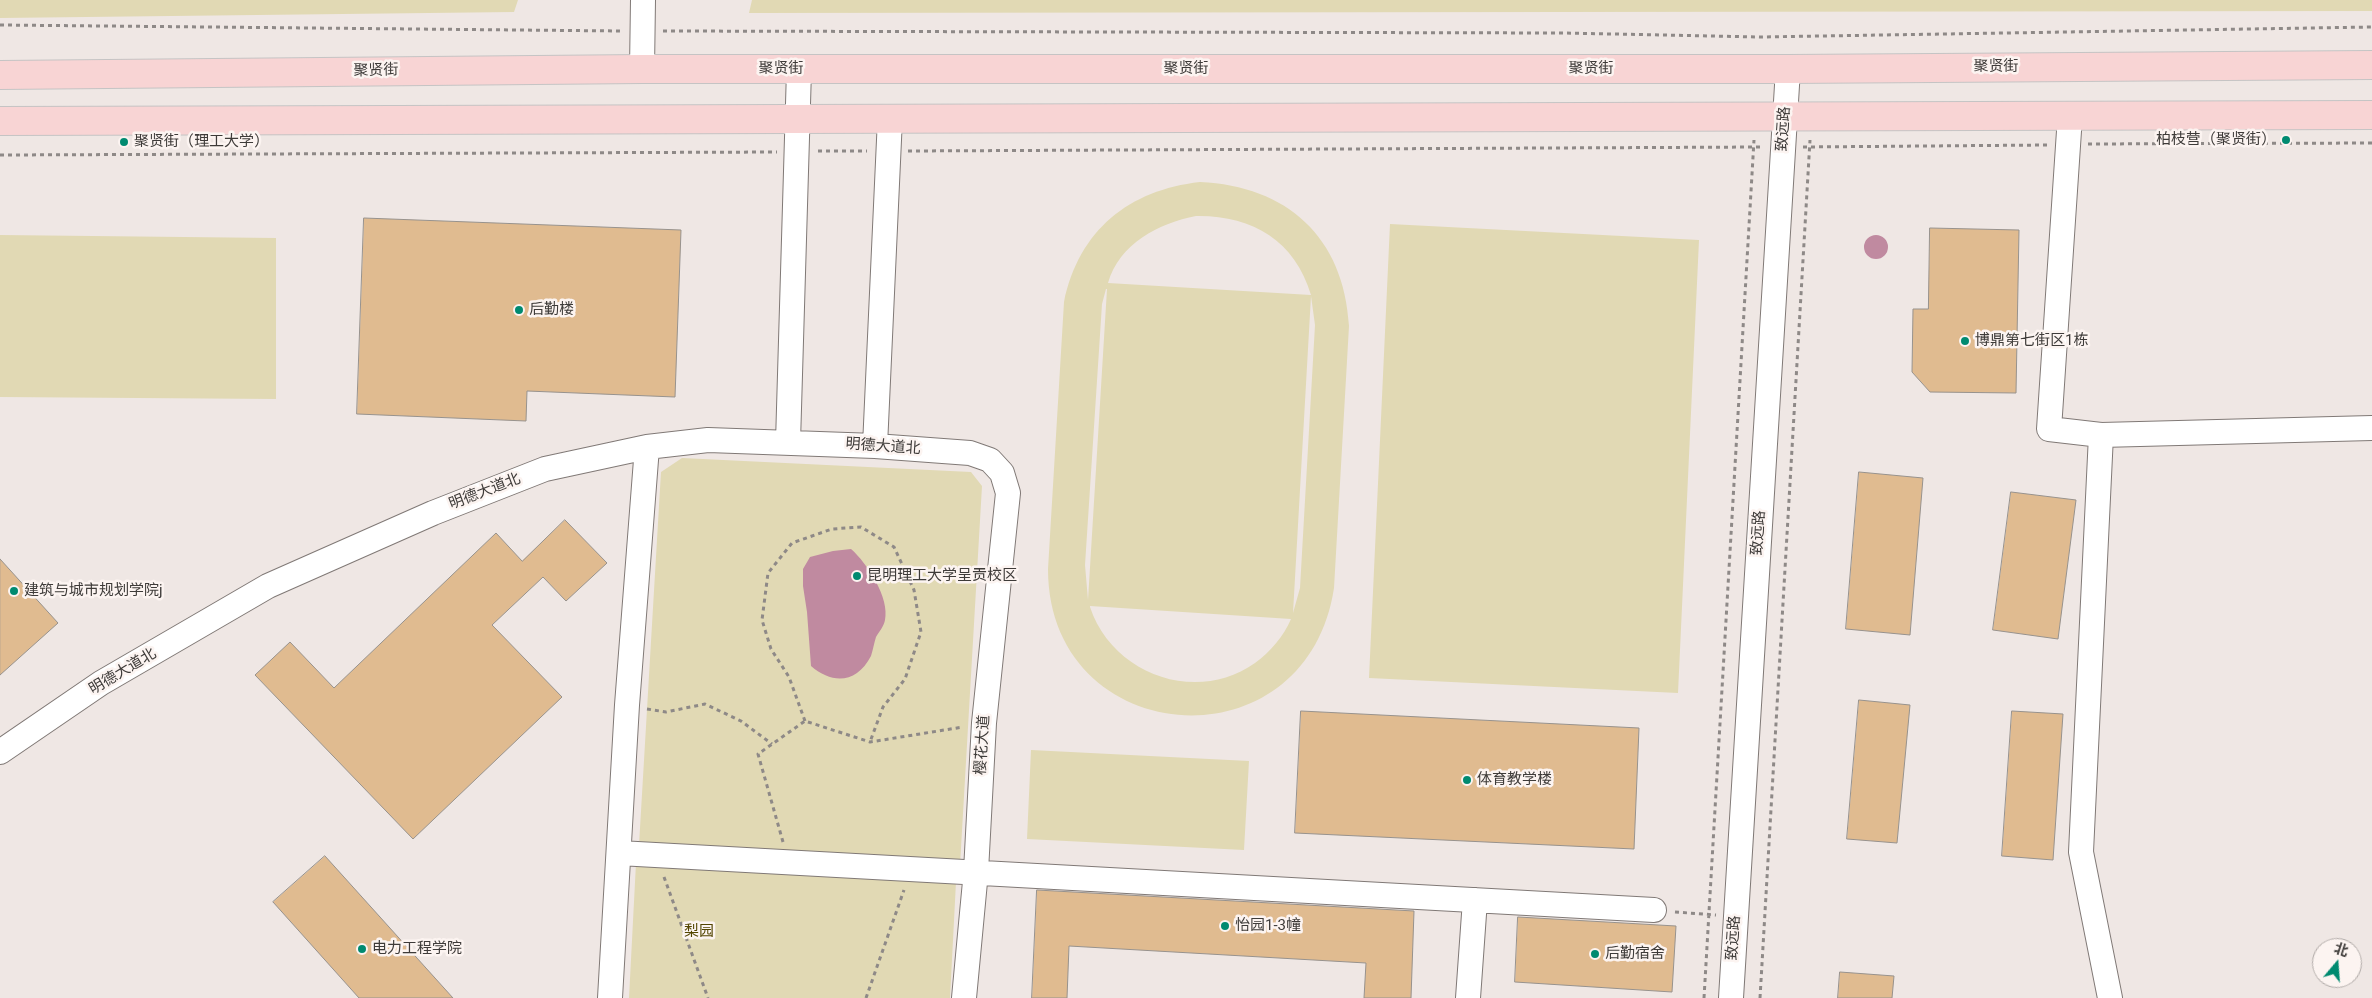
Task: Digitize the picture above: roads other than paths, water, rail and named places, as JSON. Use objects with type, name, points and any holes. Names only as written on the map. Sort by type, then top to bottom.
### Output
[{"type":"main road","name":"聚贤街","points":[[0,75],[642,69],[1801,69],[2372,64]]},
{"type":"main road","points":[[0,121],[890,118],[1812,118],[2372,115]]},
{"type":"street","points":[[642,69],[643,0]]},
{"type":"street","name":"致远路","points":[[1731,998],[1785,118],[1801,69]]},
{"type":"street","points":[[788,442],[795,152],[799,70]]},
{"type":"street","points":[[2070,116],[2049,429],[2101,435],[2372,428]]},
{"type":"street","points":[[875,446],[890,118]]},
{"type":"street","points":[[2101,435],[2081,852],[2110,998]]},
{"type":"street","name":"明德大道北","points":[[0,752],[102,684],[268,586],[433,513],[545,469],[647,446],[708,440],[875,446],[970,454],[990,460],[1002,473],[1008,493]]},
{"type":"street","points":[[610,998],[627,706],[647,446]]},
{"type":"street","name":"樱花大道","points":[[964,998],[976,871],[984,723],[1008,493]]},
{"type":"street","points":[[618,853],[976,871],[1654,910]]},
{"type":"street","points":[[1468,998],[1475,900]]},
{"type":"place","name":"柏枝营（聚贤街）","points":[[2286,140]]},
{"type":"place","name":"聚贤街（理工大学）","points":[[124,142]]},
{"type":"place","name":"后勤楼","points":[[519,310]]},
{"type":"place","name":"博鼎第七街区1栋","points":[[1965,341]]},
{"type":"place","name":"昆明理工大学呈贡校区","points":[[857,576]]},
{"type":"place","name":"建筑与城市规划学院j","points":[[14,591]]},
{"type":"place","name":"体育教学楼","points":[[1467,780]]},
{"type":"place","name":"怡园1-3幢","points":[[1225,926]]},
{"type":"place","name":"电力工程学院","points":[[362,949]]},
{"type":"place","name":"后勤宿舍","points":[[1595,954]]},
{"type":"park label","name":"梨园","points":[[699,932]]}]
